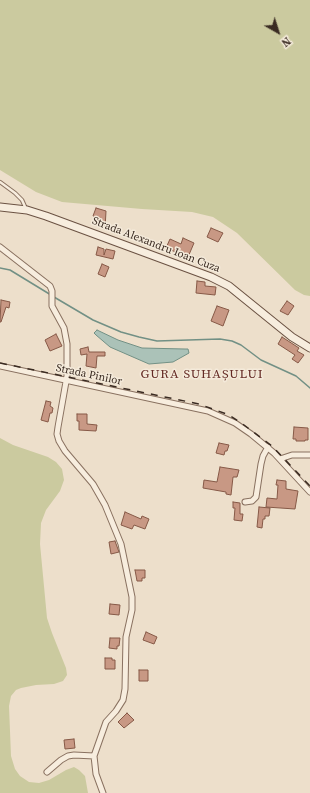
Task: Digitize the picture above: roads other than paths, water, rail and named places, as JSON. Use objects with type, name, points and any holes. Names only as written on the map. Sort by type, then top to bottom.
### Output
[{"type":"main road","name":"Strada Alexandru Ioan Cuza","points":[[0,208],[27,210],[75,226],[220,281],[237,292],[292,337],[310,348]]},
{"type":"street","points":[[0,246],[50,286],[52,291],[52,302],[54,309],[66,335],[68,362],[57,434],[65,451],[93,484],[105,505],[121,544],[132,597],[132,610],[126,637],[125,689],[123,700],[106,722],[94,756],[96,774],[103,793]]},
{"type":"street","name":"Strada Pinilor","points":[[0,366],[208,411],[235,423],[252,434],[268,447],[310,492]]},
{"type":"street","points":[[245,502],[252,501],[256,497],[260,464],[268,447]]},
{"type":"street","points":[[280,459],[292,455],[310,455]]},
{"type":"street","points":[[47,772],[68,756],[94,756]]},
{"type":"lane","points":[[0,182],[18,197],[27,210]]},
{"type":"waterway","points":[[0,268],[10,270],[51,295]]},
{"type":"waterway","points":[[54,297],[93,320],[121,332],[139,337],[157,341],[220,339],[232,341],[241,345],[261,360],[296,376],[310,388]]},
{"type":"railway","points":[[0,363],[199,404],[229,415],[272,446],[310,486]]},
{"type":"district","name":"GURA SUHAȘULUI","points":[[202,375]]}]
